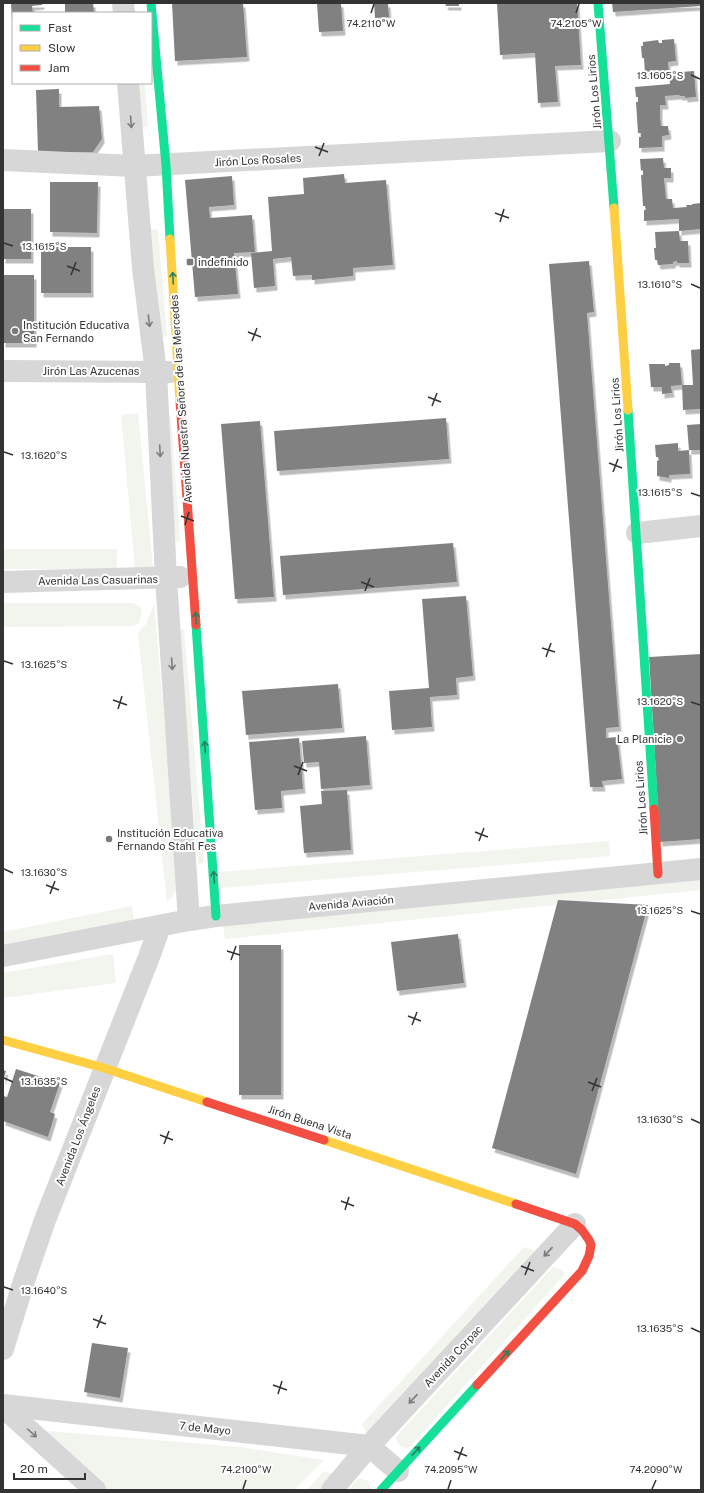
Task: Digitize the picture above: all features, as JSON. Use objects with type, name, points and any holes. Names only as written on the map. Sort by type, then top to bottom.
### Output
[{"type":"street","name":"Jirón Los Lirios","points":[[598,3],[610,141],[637,533],[658,874]]},
{"type":"street","name":"Avenida Nuestra Señora de las Mercedes","points":[[152,23],[166,164],[178,372],[216,916]]},
{"type":"street","points":[[128,84],[143,268],[156,372],[166,578],[189,920]]},
{"type":"street","name":"Jirón Los Rosales","points":[[3,160],[134,166],[610,141]]},
{"type":"street","name":"Jirón Las Azucenas","points":[[3,371],[178,372]]},
{"type":"street","points":[[637,533],[701,526]]},
{"type":"street","name":"Avenida Las Casuarinas","points":[[3,582],[193,576]]},
{"type":"street","name":"Avenida Aviación","points":[[3,956],[216,916],[701,869]]},
{"type":"street","name":"Avenida Los Ángeles","points":[[3,1349],[45,1220],[160,926]]},
{"type":"street","name":"Jirón Buena Vista","points":[[3,1040],[104,1068],[407,1166],[574,1224],[586,1234],[590,1242],[591,1251],[590,1257],[582,1271],[398,1471]]},
{"type":"street","name":"Avenida Corpac","points":[[332,1490],[370,1446],[574,1224]]},
{"type":"street","points":[[3,1406],[95,1490]]},
{"type":"street","name":"7 de Mayo","points":[[3,1406],[370,1446]]},
{"type":"street","points":[[370,1446],[398,1471],[381,1490]]},
{"type":"shaded area","points":[[134,84],[145,84],[148,127],[140,128]]},
{"type":"shaded area","points":[[150,229],[158,230],[167,336],[160,338]]},
{"type":"shaded area","points":[[138,413],[153,567],[135,568],[121,415]]},
{"type":"shaded area","points":[[169,417],[171,417],[180,541],[172,542]]},
{"type":"shaded area","points":[[3,549],[117,549],[117,569],[3,569]]},
{"type":"shaded area","points":[[3,603],[132,603],[140,606],[142,613],[138,624],[132,626],[3,627]]},
{"type":"shaded area","points":[[154,604],[179,885],[173,896],[167,902],[138,633],[146,624]]},
{"type":"shaded area","points":[[183,629],[204,863],[198,864],[178,630]]},
{"type":"shaded area","points":[[609,841],[610,856],[209,889],[208,873]]},
{"type":"shaded area","points":[[701,876],[701,890],[225,939],[223,924]]},
{"type":"shaded area","points":[[132,906],[134,922],[3,946],[3,932]]},
{"type":"shaded area","points":[[113,954],[116,983],[3,998],[3,973]]},
{"type":"shaded area","points":[[524,1247],[533,1250],[536,1254],[370,1434],[366,1432],[362,1424]]},
{"type":"shaded area","points":[[553,1267],[562,1270],[565,1274],[408,1449],[400,1446],[395,1438]]},
{"type":"shaded area","points":[[24,1429],[240,1447],[324,1460],[294,1490],[100,1490]]},
{"type":"shaded area","points":[[324,1471],[333,1474],[330,1490],[307,1490]]},
{"type":"shaded area","points":[[359,1478],[368,1481],[372,1490],[348,1490]]},
{"type":"building","points":[[11,3],[42,3],[42,5],[32,6],[33,12],[12,12],[12,20]]},
{"type":"building","points":[[65,3],[93,3],[94,12],[65,12]]},
{"type":"building","points":[[172,3],[243,3],[247,57],[175,61]]},
{"type":"building","points":[[317,3],[341,3],[343,31],[319,32]]},
{"type":"building","points":[[374,3],[388,3],[389,17],[375,18]]},
{"type":"building","points":[[445,3],[459,3],[459,6],[446,6]]},
{"type":"building","points":[[497,3],[577,3],[581,65],[555,66],[558,102],[538,103],[535,53],[500,55]]},
{"type":"building","points":[[612,3],[701,3],[701,6],[613,12]]},
{"type":"building","points":[[674,39],[676,61],[668,62],[669,73],[645,74],[644,58],[642,58],[641,46],[643,46],[643,42],[658,40],[659,43],[662,43],[662,40]]},
{"type":"building","points":[[694,71],[696,97],[685,98],[685,96],[679,95],[665,96],[666,105],[660,105],[661,126],[668,126],[669,135],[662,136],[662,147],[639,148],[639,137],[641,137],[641,133],[638,133],[636,102],[638,102],[638,97],[636,97],[635,87],[670,84],[669,73]]},
{"type":"building","points":[[59,89],[59,107],[99,106],[102,139],[93,152],[38,152],[36,90]]},
{"type":"building","points":[[663,158],[664,168],[671,168],[671,178],[664,178],[666,199],[672,199],[673,208],[687,207],[686,205],[701,203],[701,229],[679,231],[679,219],[644,221],[644,210],[646,210],[645,206],[643,206],[641,175],[643,175],[643,170],[641,171],[640,159]]},
{"type":"building","points":[[344,174],[345,183],[386,180],[393,265],[353,268],[353,276],[312,280],[312,275],[293,276],[291,257],[273,259],[275,286],[254,288],[251,253],[272,251],[268,197],[304,194],[303,178]]},
{"type":"building","points":[[232,176],[234,205],[209,207],[210,218],[252,215],[255,252],[234,253],[238,294],[195,297],[185,180]]},
{"type":"building","points":[[50,182],[98,182],[97,233],[50,232]]},
{"type":"building","points":[[3,209],[31,209],[31,259],[3,259]]},
{"type":"building","points":[[679,231],[680,241],[688,241],[689,263],[677,263],[677,261],[673,262],[673,264],[658,265],[657,260],[655,260],[655,232]]},
{"type":"building","points":[[41,247],[91,247],[91,293],[41,293]]},
{"type":"building","points":[[589,261],[594,312],[587,313],[619,727],[606,728],[606,738],[617,737],[622,779],[602,781],[603,787],[590,787],[549,264]]},
{"type":"building","points":[[3,275],[34,275],[34,343],[3,343]]},
{"type":"building","points":[[701,349],[701,409],[683,410],[682,385],[693,385],[691,350]]},
{"type":"building","points":[[669,363],[680,363],[682,385],[671,386],[672,393],[662,394],[662,387],[651,387],[649,364],[665,364],[665,366],[669,365]]},
{"type":"building","points":[[446,418],[449,459],[277,471],[274,431]]},
{"type":"building","points":[[260,421],[274,597],[235,599],[221,424]]},
{"type":"building","points":[[701,424],[701,450],[689,450],[687,425]]},
{"type":"building","points":[[678,443],[678,451],[689,450],[690,474],[669,475],[669,478],[657,476],[657,461],[659,460],[658,457],[656,457],[655,445]]},
{"type":"building","points":[[453,543],[457,582],[283,595],[280,556]]},
{"type":"building","points":[[466,596],[473,676],[456,678],[457,695],[430,697],[432,727],[392,730],[389,691],[429,688],[422,599]]},
{"type":"building","points":[[701,654],[701,839],[660,842],[649,657]]},
{"type":"building","points":[[338,684],[342,728],[246,735],[242,691]]},
{"type":"building","points":[[366,736],[370,785],[321,789],[319,762],[304,763],[302,741]]},
{"type":"building","points":[[299,738],[303,789],[281,791],[282,808],[255,810],[249,742]]},
{"type":"building","points":[[347,790],[351,850],[304,853],[300,806],[322,804],[321,791]]},
{"type":"building","points":[[558,900],[648,905],[576,1174],[492,1148]]},
{"type":"building","points":[[458,934],[464,983],[397,991],[391,942]]},
{"type":"building","points":[[239,945],[281,945],[281,1095],[239,1095]]},
{"type":"building","points":[[16,1069],[60,1083],[50,1112],[55,1114],[48,1137],[3,1121],[3,1096],[7,1097]]},
{"type":"building","points":[[3,1070],[6,1071],[3,1081]]},
{"type":"building","points":[[92,1343],[128,1348],[120,1398],[84,1392]]},
{"type":"traffic: fast","points":[[151,3],[152,12]]},
{"type":"traffic: fast","points":[[598,3],[614,208]]},
{"type":"traffic: fast","points":[[152,14],[166,165],[170,239]]},
{"type":"traffic: fast","points":[[628,410],[654,809]]},
{"type":"traffic: fast","points":[[196,625],[216,916]]},
{"type":"traffic: fast","points":[[381,1490],[477,1385]]},
{"type":"traffic: slow","points":[[614,208],[628,410]]},
{"type":"traffic: slow","points":[[170,239],[180,401]]},
{"type":"traffic: slow","points":[[3,1040],[104,1068],[207,1102]]},
{"type":"traffic: slow","points":[[324,1140],[516,1204]]},
{"type":"traffic: jam","points":[[180,401],[196,625]]},
{"type":"traffic: jam","points":[[654,809],[658,874]]},
{"type":"traffic: jam","points":[[207,1102],[324,1140]]},
{"type":"traffic: jam","points":[[477,1385],[582,1271],[589,1256],[591,1245],[589,1240],[582,1230],[575,1224],[516,1204]]},
{"type":"place","name":"indefinido","points":[[190,262]]},
{"type":"place","name":"Institución Educativa San Fernando","points":[[15,331]]},
{"type":"place","name":"La Planicie","points":[[680,739]]},
{"type":"place","name":"Institución Educativa Fernando Stahl Fes","points":[[109,839]]}]
